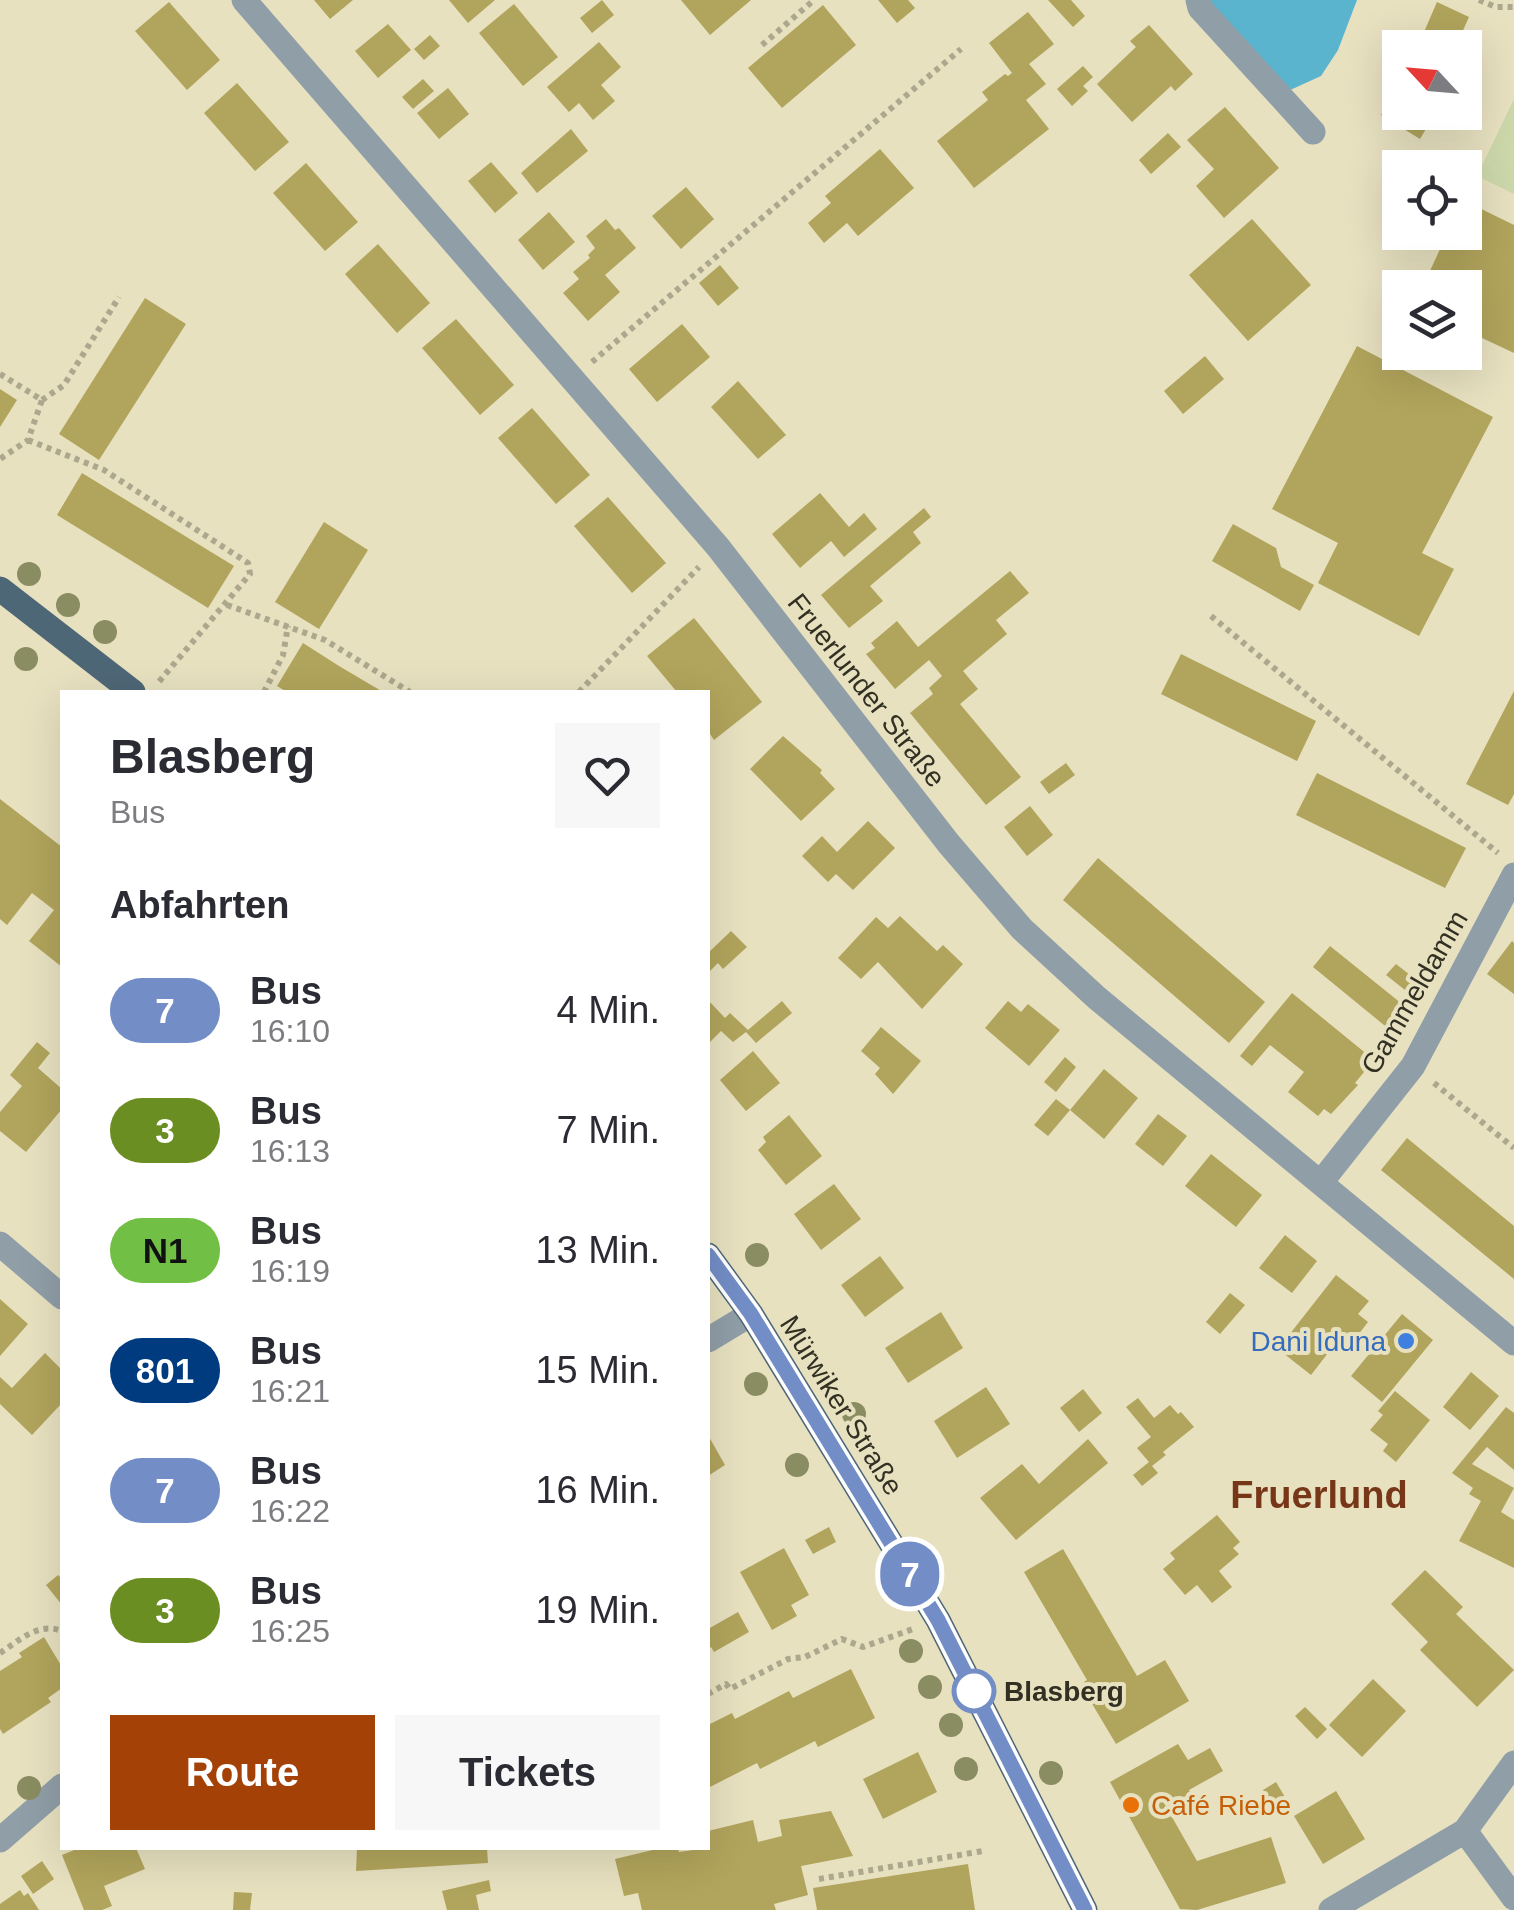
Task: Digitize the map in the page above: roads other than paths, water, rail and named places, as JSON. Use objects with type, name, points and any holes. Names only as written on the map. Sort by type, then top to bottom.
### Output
[{"type":"main road","points":[[0,588],[130,690]]},
{"type":"main road","name":"Mürwiker Straße","points":[[710,1258],[751,1314],[938,1620],[1085,1910]]},
{"type":"street","name":"Fruerlunder Straße","points":[[244,0],[718,547],[949,844],[1022,929],[1097,998],[1514,1343]]},
{"type":"street","points":[[1198,0],[1200,8],[1313,132]]},
{"type":"street","name":"Gammeldamm","points":[[1322,1181],[1413,1066],[1508,881]]},
{"type":"street","points":[[0,1244],[60,1295]]},
{"type":"street","points":[[710,1339],[751,1314]]},
{"type":"street","points":[[1331,1910],[1465,1831],[1514,1763]]},
{"type":"street","points":[[0,1840],[60,1788]]},
{"type":"street","points":[[1465,1831],[1514,1898]]},
{"type":"water","points":[[1211,0],[1357,0],[1338,50],[1321,76],[1288,91],[1210,5]]},
{"type":"place","name":"Dani Iduna","points":[[1406,1341]]},
{"type":"place","name":"Blasberg","points":[[974,1691]]},
{"type":"place","name":"Café Riebe","points":[[1131,1805]]},
{"type":"district","name":"Fruerlund","points":[[1319,1495]]}]
